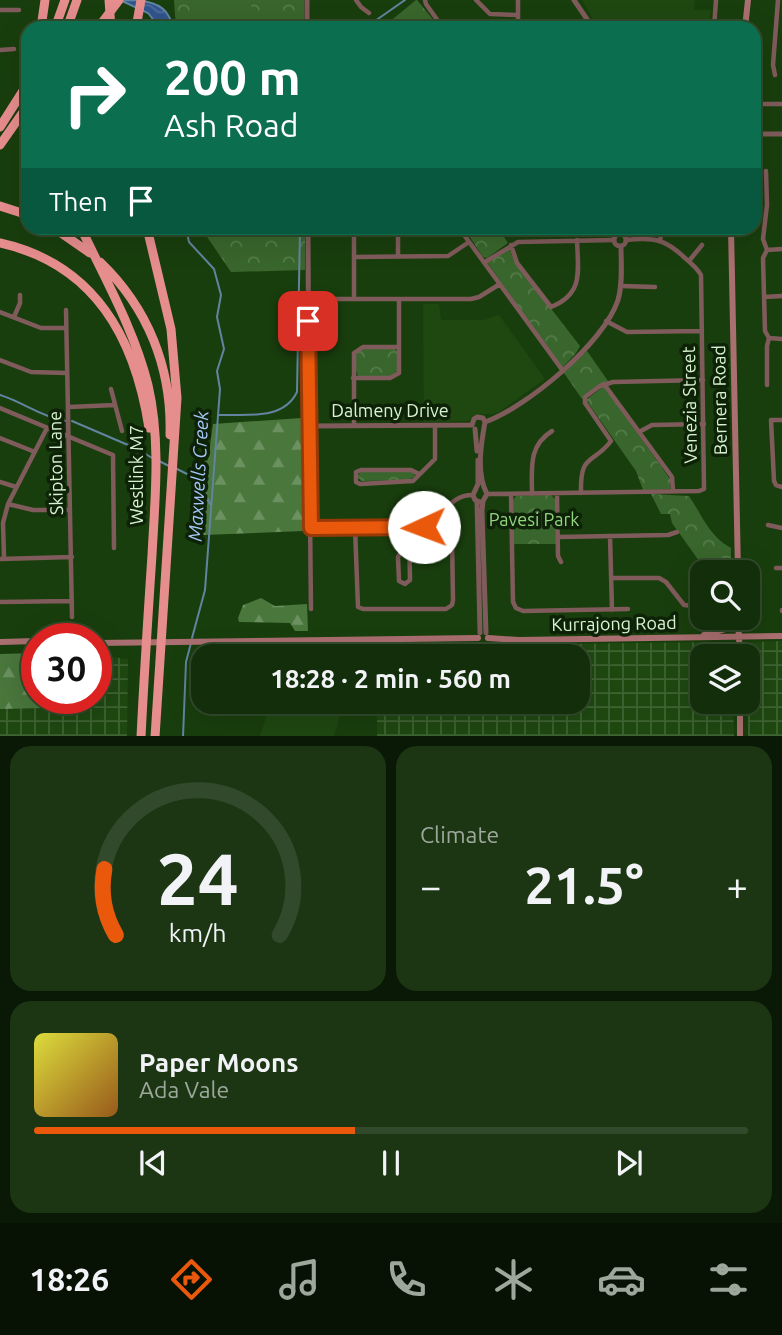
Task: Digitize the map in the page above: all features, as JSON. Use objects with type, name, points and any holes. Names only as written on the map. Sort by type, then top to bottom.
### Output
[{"type":"highway","points":[[58,21],[65,0]]},
{"type":"highway","points":[[70,21],[77,0]]},
{"type":"highway","points":[[109,0],[110,21]]},
{"type":"highway","points":[[103,21],[119,0]]},
{"type":"highway","points":[[137,21],[141,0]]},
{"type":"highway","points":[[0,127],[21,94]]},
{"type":"highway","points":[[0,145],[21,115]]},
{"type":"highway","points":[[0,151],[21,125]]},
{"type":"highway","points":[[0,205],[21,212]]},
{"type":"highway","points":[[65,235],[109,270],[148,324],[160,355],[166,381],[172,453]]},
{"type":"highway","name":"Westlink M7","points":[[84,235],[130,330],[143,367],[152,407],[154,445]]},
{"type":"highway","points":[[150,235],[171,329],[177,414],[172,453],[155,736]]},
{"type":"highway","points":[[0,243],[26,250],[57,265],[87,288],[102,304],[121,334],[135,370],[154,445],[155,473],[141,736]]},
{"type":"main road","points":[[746,21],[748,0]]},
{"type":"main road","name":"Bernera Road","points":[[732,235],[738,560]]},
{"type":"main road","points":[[699,637],[722,630]]},
{"type":"main road","points":[[739,630],[740,644]]},
{"type":"main road","name":"Kurrajong Road","points":[[112,641],[366,640],[483,635],[519,640],[782,636]]},
{"type":"main road","points":[[0,644],[21,643]]},
{"type":"main road","points":[[740,714],[740,736]]},
{"type":"street","points":[[3,0],[2,10],[19,10]]},
{"type":"street","points":[[307,0],[307,21]]},
{"type":"street","points":[[356,0],[369,13]]},
{"type":"street","points":[[425,0],[438,21]]},
{"type":"street","points":[[476,0],[490,14],[518,15]]},
{"type":"street","points":[[518,0],[518,21]]},
{"type":"street","points":[[574,0],[588,21]]},
{"type":"street","points":[[714,21],[716,0]]},
{"type":"street","points":[[775,75],[773,65],[779,23],[778,0]]},
{"type":"street","points":[[0,50],[14,49]]},
{"type":"street","points":[[761,104],[782,104]]},
{"type":"street","points":[[761,133],[782,132]]},
{"type":"street","points":[[766,171],[767,205],[763,244],[767,250]]},
{"type":"street","points":[[308,235],[311,608]]},
{"type":"street","points":[[354,235],[355,299]]},
{"type":"street","points":[[398,235],[398,256]]},
{"type":"street","points":[[464,235],[563,371]]},
{"type":"street","points":[[615,235],[616,244],[621,246]]},
{"type":"street","points":[[625,235],[626,240]]},
{"type":"street","points":[[660,240],[661,235]]},
{"type":"street","points":[[511,245],[517,263],[551,307],[571,294],[577,286],[577,240]]},
{"type":"street","points":[[485,262],[511,245],[527,241],[614,240]]},
{"type":"street","points":[[626,240],[660,240],[671,245],[689,261],[702,245]]},
{"type":"street","points":[[485,491],[481,439],[485,422],[504,413],[563,371],[586,349],[616,305],[621,286],[621,246],[626,240]]},
{"type":"street","points":[[354,257],[448,256],[469,242]]},
{"type":"street","points":[[767,250],[782,249]]},
{"type":"street","points":[[767,250],[763,258],[765,331],[769,338]]},
{"type":"street","name":"Venezia Street","points":[[485,491],[556,494],[705,489],[701,275],[689,261]]},
{"type":"street","points":[[308,299],[476,298],[499,284]]},
{"type":"street","points":[[621,286],[655,287]]},
{"type":"street","points":[[14,317],[20,303],[20,295]]},
{"type":"street","points":[[764,297],[782,296]]},
{"type":"street","points":[[353,378],[395,377],[400,370],[399,299]]},
{"type":"street","name":"Skipton Lane","points":[[66,310],[72,617]]},
{"type":"street","points":[[0,312],[41,327],[66,328]]},
{"type":"street","points":[[607,321],[627,332],[702,331]]},
{"type":"street","points":[[769,338],[782,339]]},
{"type":"street","points":[[767,385],[766,346],[769,338]]},
{"type":"street","points":[[354,425],[353,357],[357,350],[363,347],[399,347]]},
{"type":"street","points":[[0,360],[31,372],[67,373]]},
{"type":"street","points":[[581,493],[581,477],[586,462],[611,442],[584,400],[604,384],[617,381],[703,380]]},
{"type":"street","points":[[604,384],[672,477],[673,491]]},
{"type":"street","points":[[111,389],[122,431]]},
{"type":"street","points":[[69,407],[115,405]]},
{"type":"street","points":[[0,408],[113,455],[114,548]]},
{"type":"street","points":[[483,635],[478,481],[472,421],[481,417],[485,422]]},
{"type":"street","points":[[782,420],[771,420],[774,481],[782,487]]},
{"type":"street","points":[[639,432],[652,425],[704,424]]},
{"type":"street","points":[[419,474],[411,470],[361,470],[354,476],[360,484],[413,481],[435,458],[435,425]]},
{"type":"street","name":"Dalmeny Drive","points":[[309,426],[474,427]]},
{"type":"street","points":[[474,427],[483,429]]},
{"type":"street","points":[[47,428],[8,504],[2,523],[2,558],[72,557]]},
{"type":"street","points":[[532,494],[533,455],[540,441],[552,431]]},
{"type":"street","points":[[0,438],[35,452]]},
{"type":"street","points":[[0,482],[16,487]]},
{"type":"street","points":[[311,528],[424,527],[436,519],[457,497],[477,497],[485,491]]},
{"type":"street","points":[[477,497],[485,491]]},
{"type":"street","points":[[511,494],[514,607],[523,611],[628,609]]},
{"type":"street","points":[[556,494],[558,556],[561,562]]},
{"type":"street","points":[[8,504],[33,510],[70,510]]},
{"type":"street","points":[[355,528],[358,607],[446,609],[452,605],[453,600],[452,538],[436,519]]},
{"type":"street","points":[[768,525],[782,528]]},
{"type":"street","points":[[409,527],[410,580],[405,584],[400,581],[398,557],[401,552],[409,551]]},
{"type":"street","points":[[558,537],[668,535],[677,532]]},
{"type":"street","points":[[610,536],[612,610]]},
{"type":"street","points":[[611,578],[659,578],[666,582],[684,604],[690,605]]},
{"type":"street","points":[[0,602],[72,600]]},
{"type":"shaded area","points":[[582,0],[695,0],[694,10],[711,10],[710,19],[594,21]]},
{"type":"shaded area","points":[[423,304],[439,304],[441,320],[484,320],[499,315],[545,379],[499,412],[475,415],[468,421],[424,422]]},
{"type":"shaded area","points":[[782,641],[782,736],[748,736],[748,714],[760,714],[760,644],[750,644]]},
{"type":"shaded area","points":[[728,642],[731,644],[690,644],[690,714],[733,714],[734,736],[377,736],[377,714],[590,714],[590,644],[552,644]]},
{"type":"shaded area","points":[[112,657],[128,659],[127,736],[0,736],[0,708],[21,708],[21,714],[112,714]]},
{"type":"shaded area","points":[[267,714],[340,714],[334,736],[260,736]]},
{"type":"green space","points":[[174,0],[304,0],[304,21],[176,21]]},
{"type":"green space","points":[[208,0],[251,0],[252,21],[209,21]]},
{"type":"green space","points":[[417,0],[434,21],[390,21]]},
{"type":"green space","points":[[206,235],[305,235],[305,270],[231,272]]},
{"type":"green space","points":[[469,235],[503,235],[508,243],[487,258],[483,257]]},
{"type":"green space","points":[[509,248],[515,262],[580,346],[562,368],[487,262]]},
{"type":"green space","points":[[364,349],[395,349],[397,371],[390,376],[358,376],[356,353]]},
{"type":"green space","points":[[587,351],[608,381],[582,399],[564,373]]},
{"type":"green space","points":[[604,386],[670,479],[670,489],[643,490],[636,471],[586,400]]},
{"type":"green space","points":[[302,418],[303,531],[203,535],[192,467],[208,460],[213,424]]},
{"type":"green space","points":[[361,472],[413,472],[415,476],[409,480],[361,481],[357,476]]},
{"type":"green space","points":[[651,494],[689,496],[711,531],[731,548],[731,560],[698,560],[672,523],[670,514],[661,514]]},
{"type":"green space","name":"Pavesi Park","points":[[551,495],[555,499],[556,544],[514,544],[513,500],[516,496]]},
{"type":"green space","points":[[261,598],[275,606],[307,604],[308,631],[295,631],[290,623],[239,622],[243,605]]},
{"type":"green space","points":[[21,653],[21,709],[0,709],[0,654]]},
{"type":"water","points":[[120,0],[157,5],[171,21],[154,21],[148,13]]},
{"type":"waterway","points":[[375,21],[405,0]]},
{"type":"waterway","name":"Maxwells Creek","points":[[188,235],[189,242],[214,269],[221,295],[217,317],[224,349],[217,371],[220,389],[205,590],[192,638]]},
{"type":"waterway","points":[[218,415],[273,412],[283,408],[297,392],[300,235]]},
{"type":"waterway","points":[[0,395],[65,421]]},
{"type":"waterway","points":[[72,421],[154,459]]},
{"type":"waterway","points":[[159,461],[169,466]]},
{"type":"waterway","points":[[175,468],[199,480],[210,504]]},
{"type":"waterway","name":"Maxwells Creek","points":[[183,736],[186,662],[191,643]]},
{"type":"route","points":[[308,321],[311,528],[424,527]]}]
